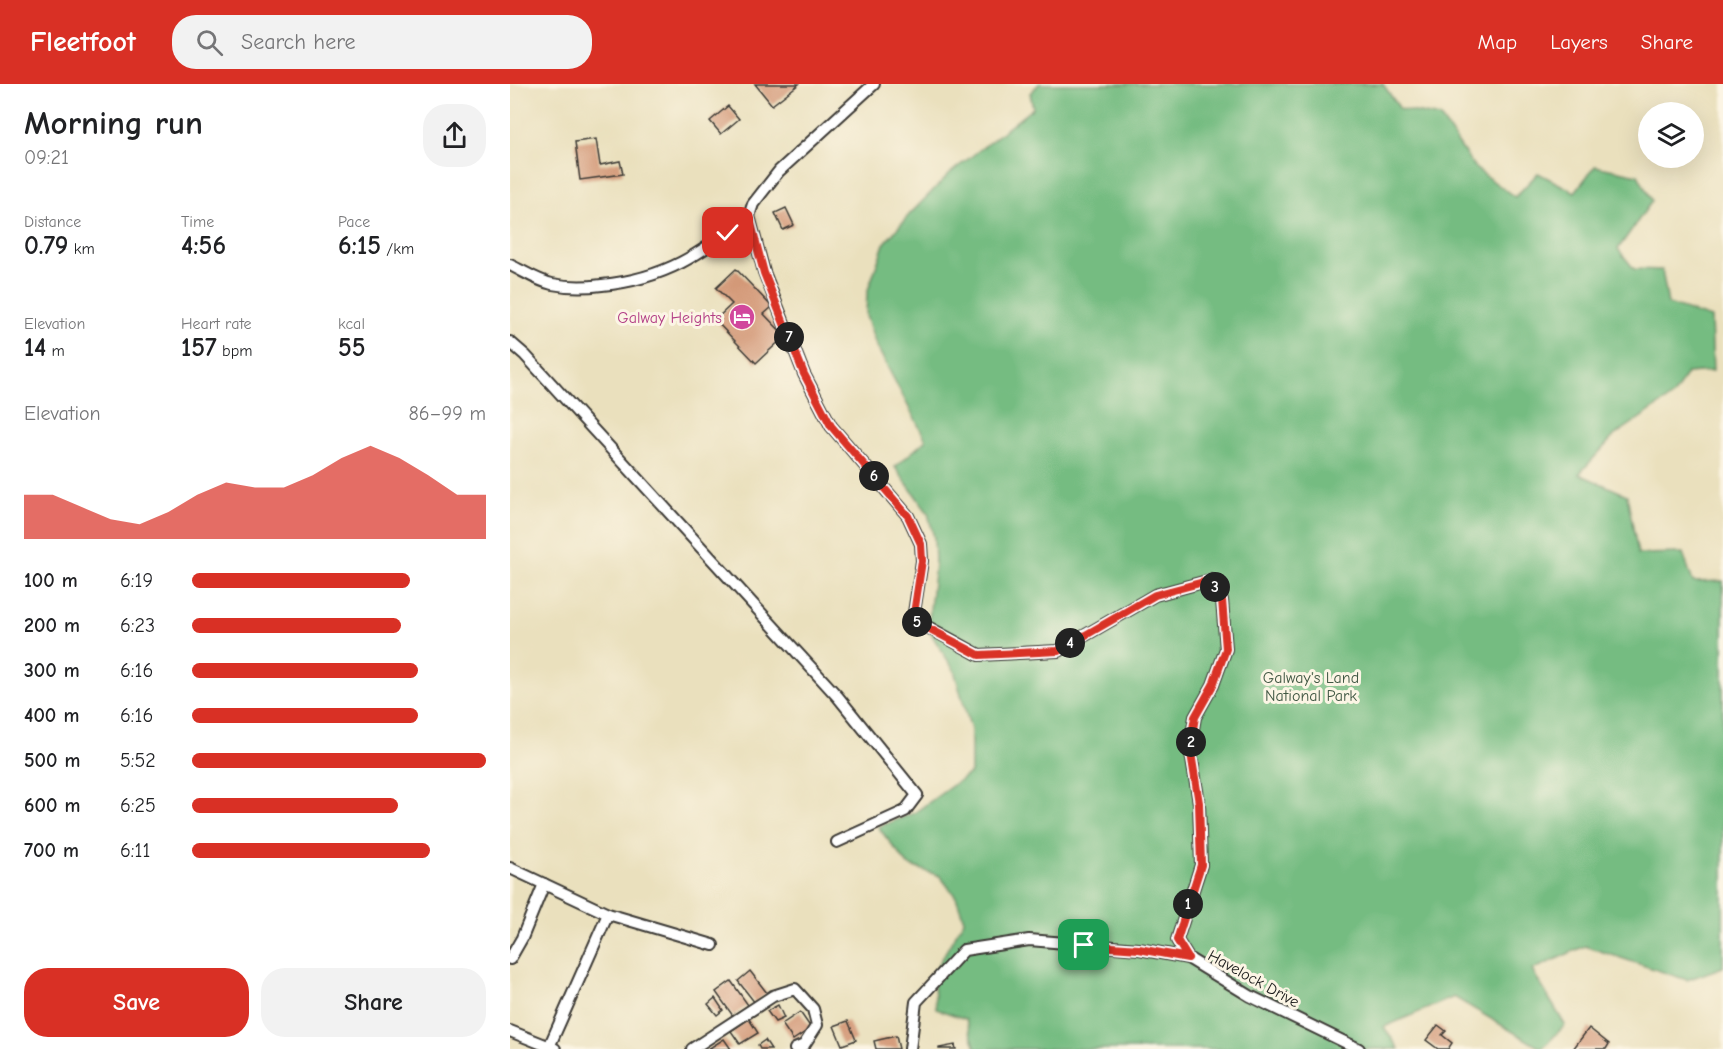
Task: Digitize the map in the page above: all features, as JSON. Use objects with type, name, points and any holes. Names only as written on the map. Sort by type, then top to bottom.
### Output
[{"type":"street","points":[[510,265],[551,284],[589,286],[628,283],[668,270],[702,252],[749,216],[753,204],[779,171],[874,84]]},
{"type":"street","name":"Havelock Drive","points":[[749,216],[764,273],[804,374],[831,426],[908,516],[921,544],[922,561],[913,620],[979,655],[1058,651],[1155,595],[1211,580],[1222,600],[1226,649],[1213,685],[1195,717],[1190,747],[1199,803],[1201,865],[1177,940],[1188,958],[1250,996],[1359,1049]]},
{"type":"street","points":[[510,342],[533,364],[838,697],[917,795],[905,810],[837,842]]},
{"type":"street","points":[[510,868],[608,914],[713,945]]},
{"type":"street","points":[[510,959],[522,938],[544,885]]},
{"type":"street","points":[[510,1031],[552,1048],[608,914]]},
{"type":"street","points":[[910,1049],[916,1002],[964,950],[1029,940],[1139,949],[1188,958]]},
{"type":"street","points":[[692,1049],[773,996],[795,989],[813,1009],[818,1026],[804,1045],[795,1049]]},
{"type":"green space","name":"Galway's Land National Park","points":[[1039,84],[1383,84],[1400,109],[1440,117],[1475,168],[1515,197],[1538,173],[1575,192],[1595,166],[1638,175],[1652,201],[1618,249],[1634,269],[1662,270],[1668,304],[1711,318],[1713,371],[1687,373],[1674,395],[1615,435],[1579,474],[1627,495],[1638,554],[1683,553],[1693,582],[1723,581],[1723,967],[1687,980],[1585,946],[1532,970],[1565,1025],[1542,1049],[1454,997],[1384,1027],[1399,1049],[976,1049],[966,1019],[936,1009],[933,974],[964,920],[956,897],[940,876],[908,865],[878,827],[914,813],[971,772],[971,730],[954,670],[928,629],[935,563],[934,538],[928,513],[895,467],[926,440],[876,345],[866,316],[867,293],[884,244],[949,174],[1033,108],[1030,93]]},
{"type":"building","points":[[755,84],[799,84],[772,105]]},
{"type":"building","points":[[728,106],[739,119],[721,134],[710,121]]},
{"type":"building","points":[[596,139],[600,165],[620,161],[623,174],[580,180],[575,142]]},
{"type":"building","points":[[786,208],[794,225],[783,230],[775,213]]},
{"type":"building","name":"Galway Heights","points":[[736,269],[772,307],[764,314],[785,336],[756,363],[715,320],[732,304],[716,288]]},
{"type":"building","points":[[750,971],[767,993],[755,1003],[738,981]]},
{"type":"building","points":[[731,981],[748,1005],[733,1016],[716,992]]},
{"type":"building","points":[[715,998],[723,1010],[717,1015],[708,1004]]},
{"type":"building","points":[[778,1005],[784,1018],[775,1022],[767,1011]]},
{"type":"building","points":[[800,1012],[811,1028],[793,1040],[782,1024]]},
{"type":"building","points":[[749,1019],[758,1033],[740,1044],[731,1031]]},
{"type":"building","points":[[848,1021],[856,1040],[842,1045],[834,1026]]},
{"type":"building","points":[[1438,1025],[1446,1031],[1442,1035],[1452,1043],[1448,1049],[1438,1049],[1426,1040]]},
{"type":"building","points":[[1589,1028],[1609,1044],[1606,1049],[1573,1049]]},
{"type":"building","points":[[896,1036],[899,1049],[876,1049],[874,1041]]},
{"type":"building","points":[[724,1039],[731,1049],[708,1049]]},
{"type":"building","points":[[765,1040],[771,1049],[760,1049],[758,1045]]},
{"type":"building","points":[[955,1045],[956,1049],[939,1049],[939,1048]]},
{"type":"place","name":"Galway Heights","points":[[742,317]]},
{"type":"route","points":[[728,233],[749,216],[764,273],[804,374],[831,426],[908,516],[921,544],[922,561],[913,620],[979,655],[1058,651],[1155,595],[1211,580],[1222,600],[1226,649],[1213,685],[1195,717],[1190,747],[1199,803],[1201,865],[1177,940],[1188,958],[1139,949],[1084,945]]}]
